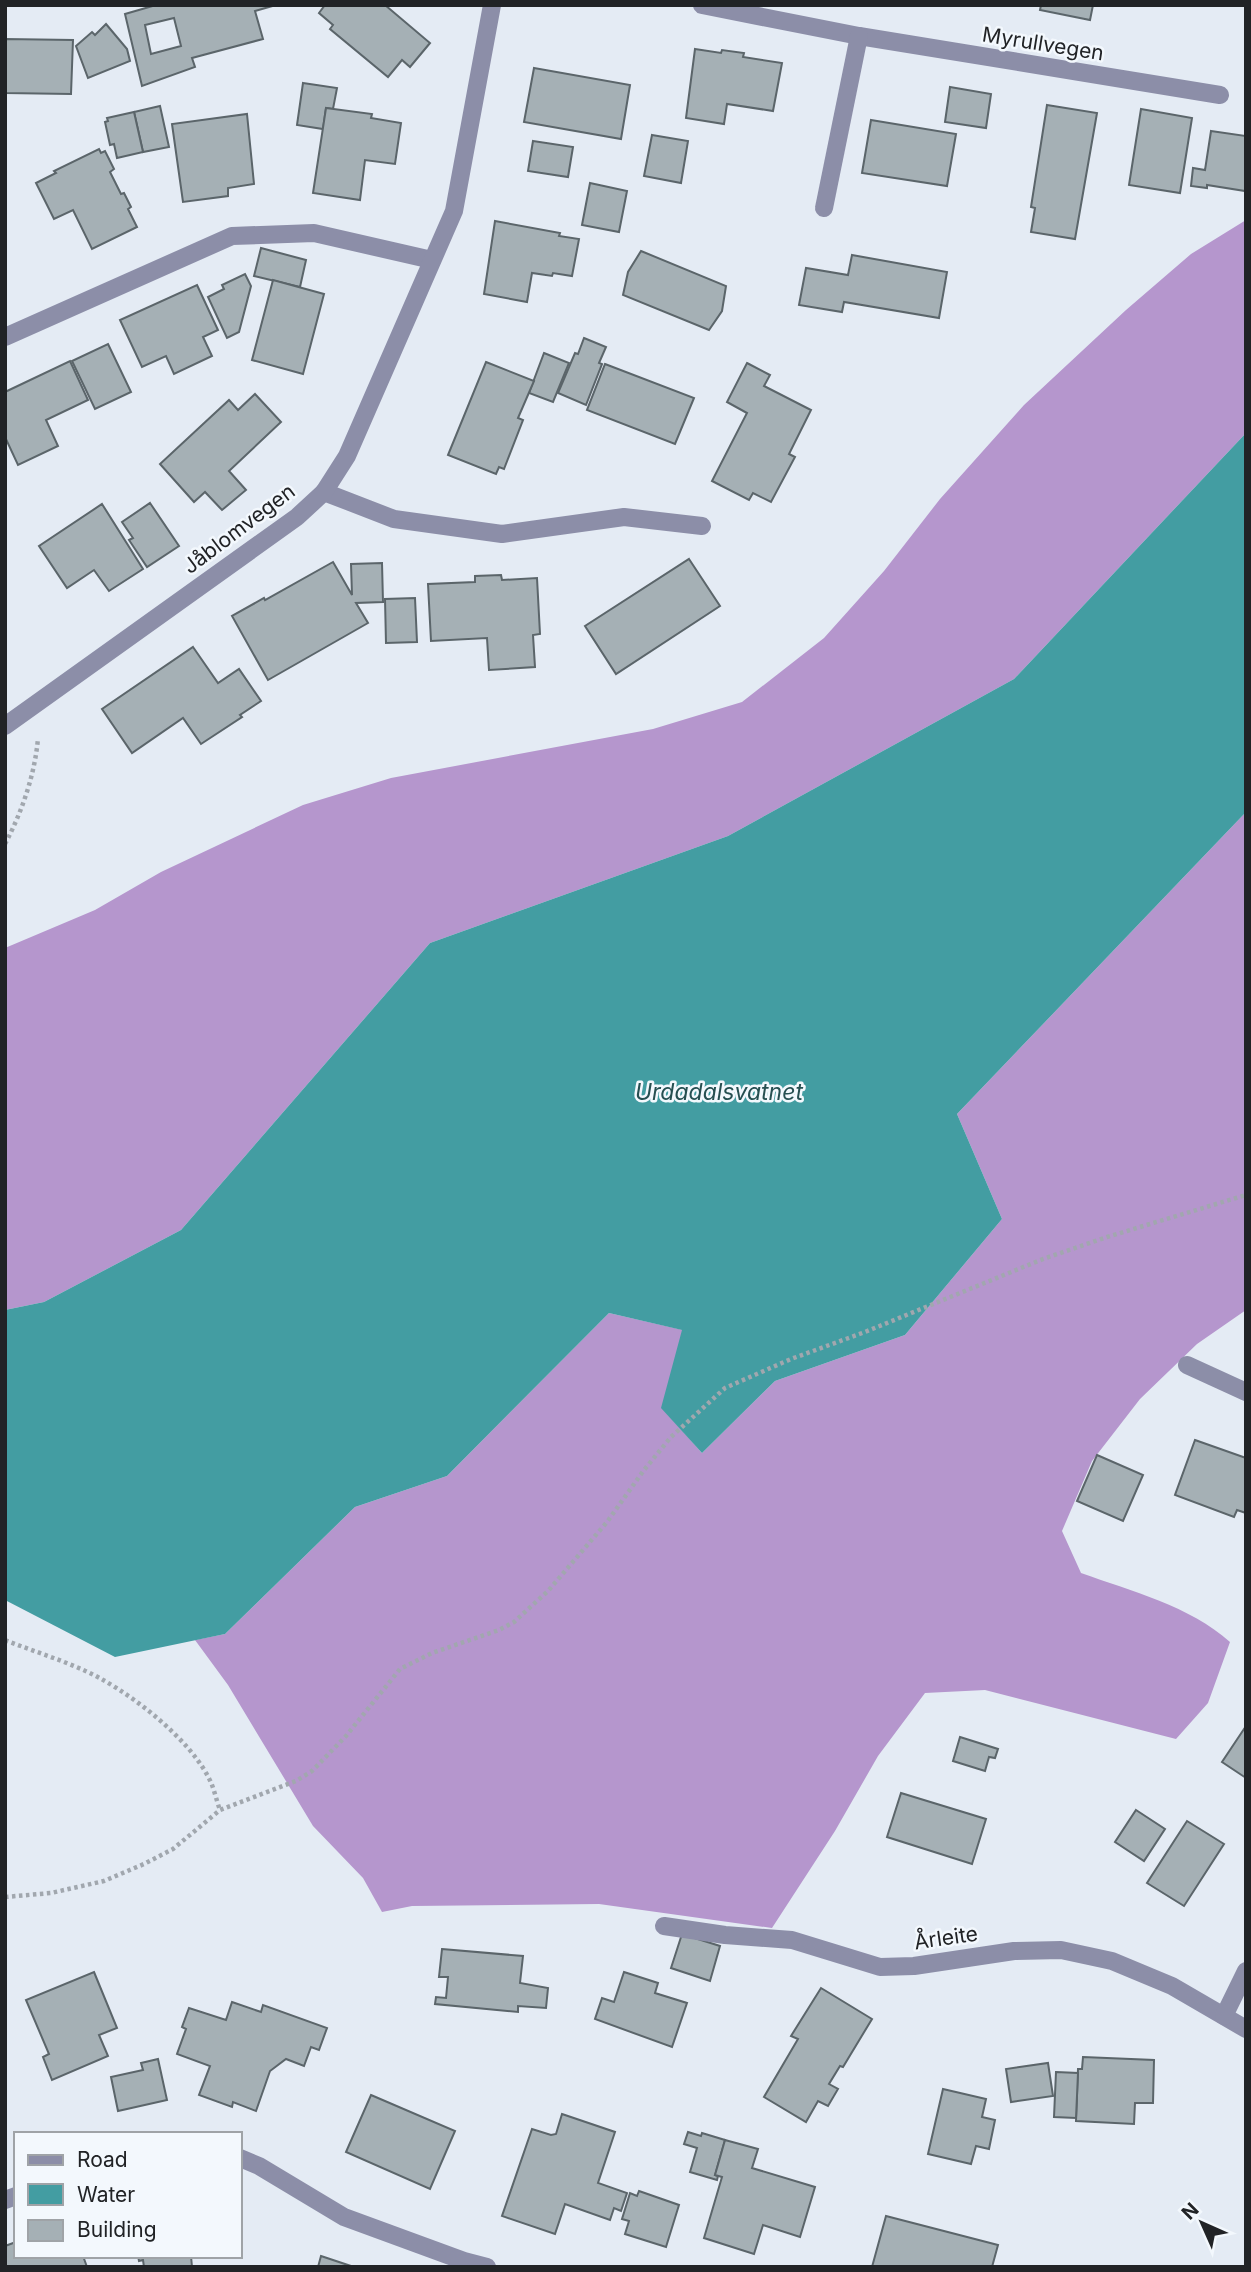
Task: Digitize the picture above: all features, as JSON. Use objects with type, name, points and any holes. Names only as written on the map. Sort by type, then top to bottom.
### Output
[{"type":"street","name":"Jåblomvegen","points":[[5,726],[297,517],[324,492],[346,456],[454,211],[492,5]]},
{"type":"street","name":"Myrullvegen","points":[[702,5],[859,36],[1220,96]]},
{"type":"street","points":[[824,208],[859,36]]},
{"type":"street","points":[[5,337],[232,236],[314,233],[432,260]]},
{"type":"street","points":[[324,492],[394,519],[502,534],[624,517],[702,526]]},
{"type":"street","points":[[1187,1365],[1243,1384]]},
{"type":"street","name":"Årleite","points":[[664,1926],[725,1935],[792,1940],[880,1968],[914,1966],[1014,1951],[1061,1950],[1112,1961],[1172,1986],[1246,2029]]},
{"type":"street","points":[[1224,2016],[1246,1971]]},
{"type":"street","points":[[242,2159],[259,2166],[344,2217],[487,2267]]},
{"type":"path","points":[[5,844],[21,812],[37,756],[41,702]]},
{"type":"path","points":[[5,1897],[51,1893],[104,1881],[173,1849],[220,1810],[296,1781],[312,1771],[346,1737],[401,1670],[410,1663],[499,1630],[513,1622],[548,1591],[574,1564],[671,1437],[724,1388],[1043,1259],[1246,1195]]},
{"type":"path","points":[[5,1640],[83,1670],[153,1714],[199,1762],[211,1783],[220,1810]]},
{"type":"shaded area","points":[[1246,220],[1246,433],[1014,679],[728,836],[430,943],[181,1230],[44,1302],[5,1310],[5,948],[95,910],[161,872],[303,805],[391,778],[653,729],[742,702],[824,638],[884,571],[940,499],[1024,405],[1191,254]]},
{"type":"shaded area","points":[[1246,812],[1246,1310],[1197,1344],[1140,1399],[1092,1461],[1062,1531],[1081,1573],[1178,1609],[1214,1629],[1230,1642],[1208,1703],[1176,1739],[985,1690],[925,1693],[878,1756],[835,1831],[772,1928],[599,1904],[412,1906],[382,1912],[363,1878],[313,1826],[228,1685],[195,1640],[225,1634],[355,1507],[447,1476],[609,1313],[683,1330],[662,1408],[702,1453],[775,1381],[905,1335],[1002,1219],[957,1114]]},
{"type":"water","name":"Urdadalsvatnet","points":[[1246,433],[1246,812],[957,1114],[1002,1219],[905,1335],[775,1381],[702,1453],[661,1408],[682,1330],[609,1313],[447,1476],[355,1507],[225,1634],[115,1657],[5,1600],[5,1310],[44,1302],[181,1230],[430,943],[728,836],[1014,679]]},
{"type":"building","points":[[156,5],[276,5],[255,11],[263,39],[192,58],[195,67],[142,86],[125,14]],"holes":[[[174,18],[181,46],[151,54],[145,25]]]},
{"type":"building","points":[[325,5],[385,5],[430,43],[410,67],[402,60],[388,77],[330,29],[333,25],[319,13]]},
{"type":"building","points":[[1041,5],[1093,5],[1090,20],[1040,10]]},
{"type":"building","points":[[106,24],[127,49],[130,61],[88,78],[76,46],[92,32],[95,35]]},
{"type":"building","points":[[5,39],[73,40],[71,94],[5,93]]},
{"type":"building","points":[[695,49],[744,53],[743,57],[782,63],[773,111],[727,104],[724,124],[686,118]]},
{"type":"building","points":[[534,68],[630,85],[621,139],[524,122]]},
{"type":"building","points":[[303,83],[337,88],[333,109],[326,108],[323,129],[297,125]]},
{"type":"building","points":[[950,87],[991,94],[986,128],[945,122]]},
{"type":"building","points":[[1047,105],[1097,113],[1075,239],[1031,232],[1035,208],[1031,207]]},
{"type":"building","points":[[160,106],[169,147],[143,152],[134,112]]},
{"type":"building","points":[[326,108],[372,114],[371,118],[401,123],[395,164],[365,160],[360,200],[313,193]]},
{"type":"building","points":[[1141,109],[1192,118],[1180,193],[1129,185]]},
{"type":"building","points":[[134,112],[143,152],[117,158],[114,144],[110,145],[105,122],[108,121],[107,118]]},
{"type":"building","points":[[247,114],[254,184],[228,188],[228,196],[183,202],[172,124]]},
{"type":"building","points":[[871,120],[956,134],[947,186],[862,173]]},
{"type":"building","points":[[1211,131],[1246,136],[1245,191],[1207,185],[1207,188],[1191,186],[1193,168],[1205,170]]},
{"type":"building","points":[[652,135],[688,141],[681,183],[644,176]]},
{"type":"building","points":[[533,141],[573,147],[568,177],[528,171]]},
{"type":"building","points":[[99,149],[101,153],[105,151],[114,169],[110,172],[131,207],[128,209],[137,227],[92,249],[73,210],[54,219],[36,183]]},
{"type":"building","points":[[590,183],[627,191],[619,232],[582,225]]},
{"type":"building","points":[[495,221],[579,239],[572,276],[532,273],[527,302],[484,294]]},
{"type":"building","points":[[261,248],[306,260],[300,287],[254,276]]},
{"type":"building","points":[[641,251],[726,286],[722,311],[709,330],[623,295],[628,272]]},
{"type":"building","points":[[852,255],[947,272],[939,318],[844,302],[842,312],[799,305],[806,268],[848,275]]},
{"type":"building","points":[[245,274],[251,286],[239,332],[227,338],[208,297],[224,289],[222,285]]},
{"type":"building","points":[[273,280],[324,294],[303,374],[252,360]]},
{"type":"building","points":[[197,285],[218,330],[203,337],[212,356],[174,374],[166,356],[142,367],[120,320]]},
{"type":"building","points":[[584,338],[606,347],[586,405],[558,393]]},
{"type":"building","points":[[108,344],[131,392],[95,409],[72,361]]},
{"type":"building","points":[[544,353],[569,363],[553,402],[529,393]]},
{"type":"building","points":[[70,361],[88,400],[46,420],[58,446],[18,465],[5,437],[5,392]]},
{"type":"building","points":[[486,362],[534,381],[518,418],[523,420],[504,469],[499,467],[496,474],[448,455]]},
{"type":"building","points":[[747,363],[770,375],[764,386],[811,410],[789,454],[795,457],[771,502],[753,493],[749,500],[712,481],[747,413],[727,402]]},
{"type":"building","points":[[605,364],[694,398],[675,444],[587,410]]},
{"type":"building","points":[[255,394],[281,422],[229,471],[246,490],[222,510],[205,492],[194,502],[160,464],[229,400],[238,410]]},
{"type":"building","points":[[150,503],[179,546],[147,567],[129,540],[133,538],[122,522]]},
{"type":"building","points":[[102,504],[143,569],[109,591],[94,570],[67,588],[39,546]]},
{"type":"building","points":[[689,559],[720,606],[616,674],[585,626]]},
{"type":"building","points":[[333,562],[352,595],[351,564],[382,563],[383,602],[356,603],[368,623],[268,680],[232,616]]},
{"type":"building","points":[[501,575],[502,580],[537,578],[540,634],[533,635],[535,667],[489,670],[487,638],[431,641],[428,584],[475,582],[475,576]]},
{"type":"building","points":[[415,598],[417,642],[386,643],[385,599]]},
{"type":"building","points":[[193,647],[218,683],[239,669],[261,701],[201,744],[183,718],[132,753],[102,709]]},
{"type":"building","points":[[1195,1440],[1246,1458],[1246,1513],[1237,1510],[1234,1517],[1175,1495]]},
{"type":"building","points":[[1097,1455],[1143,1475],[1123,1521],[1077,1501]]},
{"type":"building","points":[[1246,1726],[1246,1778],[1222,1762]]},
{"type":"building","points":[[960,1737],[998,1749],[995,1758],[989,1757],[985,1771],[953,1761]]},
{"type":"building","points":[[901,1793],[986,1819],[972,1864],[887,1837]]},
{"type":"building","points":[[1136,1810],[1165,1829],[1144,1861],[1115,1842]]},
{"type":"building","points":[[1187,1821],[1224,1844],[1184,1906],[1147,1883]]},
{"type":"building","points":[[682,1934],[720,1946],[710,1981],[671,1968]]},
{"type":"building","points":[[442,1949],[523,1956],[520,1983],[548,1988],[546,2008],[518,2006],[518,2012],[435,2004],[436,1997],[446,1998],[448,1977],[439,1977]]},
{"type":"building","points":[[94,1972],[117,2028],[99,2035],[108,2056],[52,2080],[43,2057],[49,2054],[26,2000]]},
{"type":"building","points":[[624,1972],[658,1983],[655,1993],[687,2003],[672,2047],[595,2019],[602,1998],[614,2002]]},
{"type":"building","points":[[821,1988],[872,2019],[843,2067],[840,2066],[829,2084],[838,2089],[828,2106],[818,2101],[806,2122],[764,2097],[798,2039],[791,2036]]},
{"type":"building","points":[[232,2002],[261,2012],[263,2005],[327,2028],[319,2050],[311,2047],[304,2066],[286,2059],[270,2071],[256,2111],[233,2102],[232,2107],[199,2095],[210,2066],[177,2054],[186,2029],[182,2027],[189,2008],[226,2020]]},
{"type":"building","points":[[1083,2057],[1154,2060],[1153,2103],[1135,2103],[1134,2124],[1076,2121],[1078,2069],[1082,2069]]},
{"type":"building","points":[[158,2059],[167,2100],[118,2111],[111,2077],[143,2070],[141,2063]]},
{"type":"building","points":[[1048,2063],[1053,2096],[1011,2102],[1006,2069]]},
{"type":"building","points":[[1056,2072],[1078,2073],[1076,2118],[1054,2117]]},
{"type":"building","points":[[943,2089],[986,2099],[982,2117],[995,2120],[989,2149],[976,2146],[971,2164],[928,2154]]},
{"type":"building","points":[[371,2095],[455,2131],[430,2189],[346,2152]]},
{"type":"building","points":[[562,2114],[615,2132],[598,2183],[627,2193],[621,2211],[614,2208],[610,2220],[565,2204],[555,2234],[502,2216],[532,2129],[556,2134]]},
{"type":"building","points":[[688,2132],[725,2140],[715,2175],[718,2176],[717,2180],[690,2172],[697,2148],[684,2144]]},
{"type":"building","points":[[725,2140],[758,2149],[752,2168],[815,2187],[800,2237],[763,2225],[754,2254],[704,2238],[722,2177],[715,2175]]},
{"type":"building","points":[[639,2191],[679,2205],[666,2247],[625,2234],[629,2221],[622,2219],[630,2193],[637,2196]]},
{"type":"building","points":[[886,2216],[998,2245],[992,2267],[872,2267]]},
{"type":"building","points":[[14,2243],[14,2258],[84,2258],[87,2267],[5,2267],[5,2246]]},
{"type":"building","points":[[321,2256],[354,2267],[318,2267]]},
{"type":"building","points":[[138,2258],[191,2258],[192,2267],[144,2267],[143,2260],[139,2261]]}]
